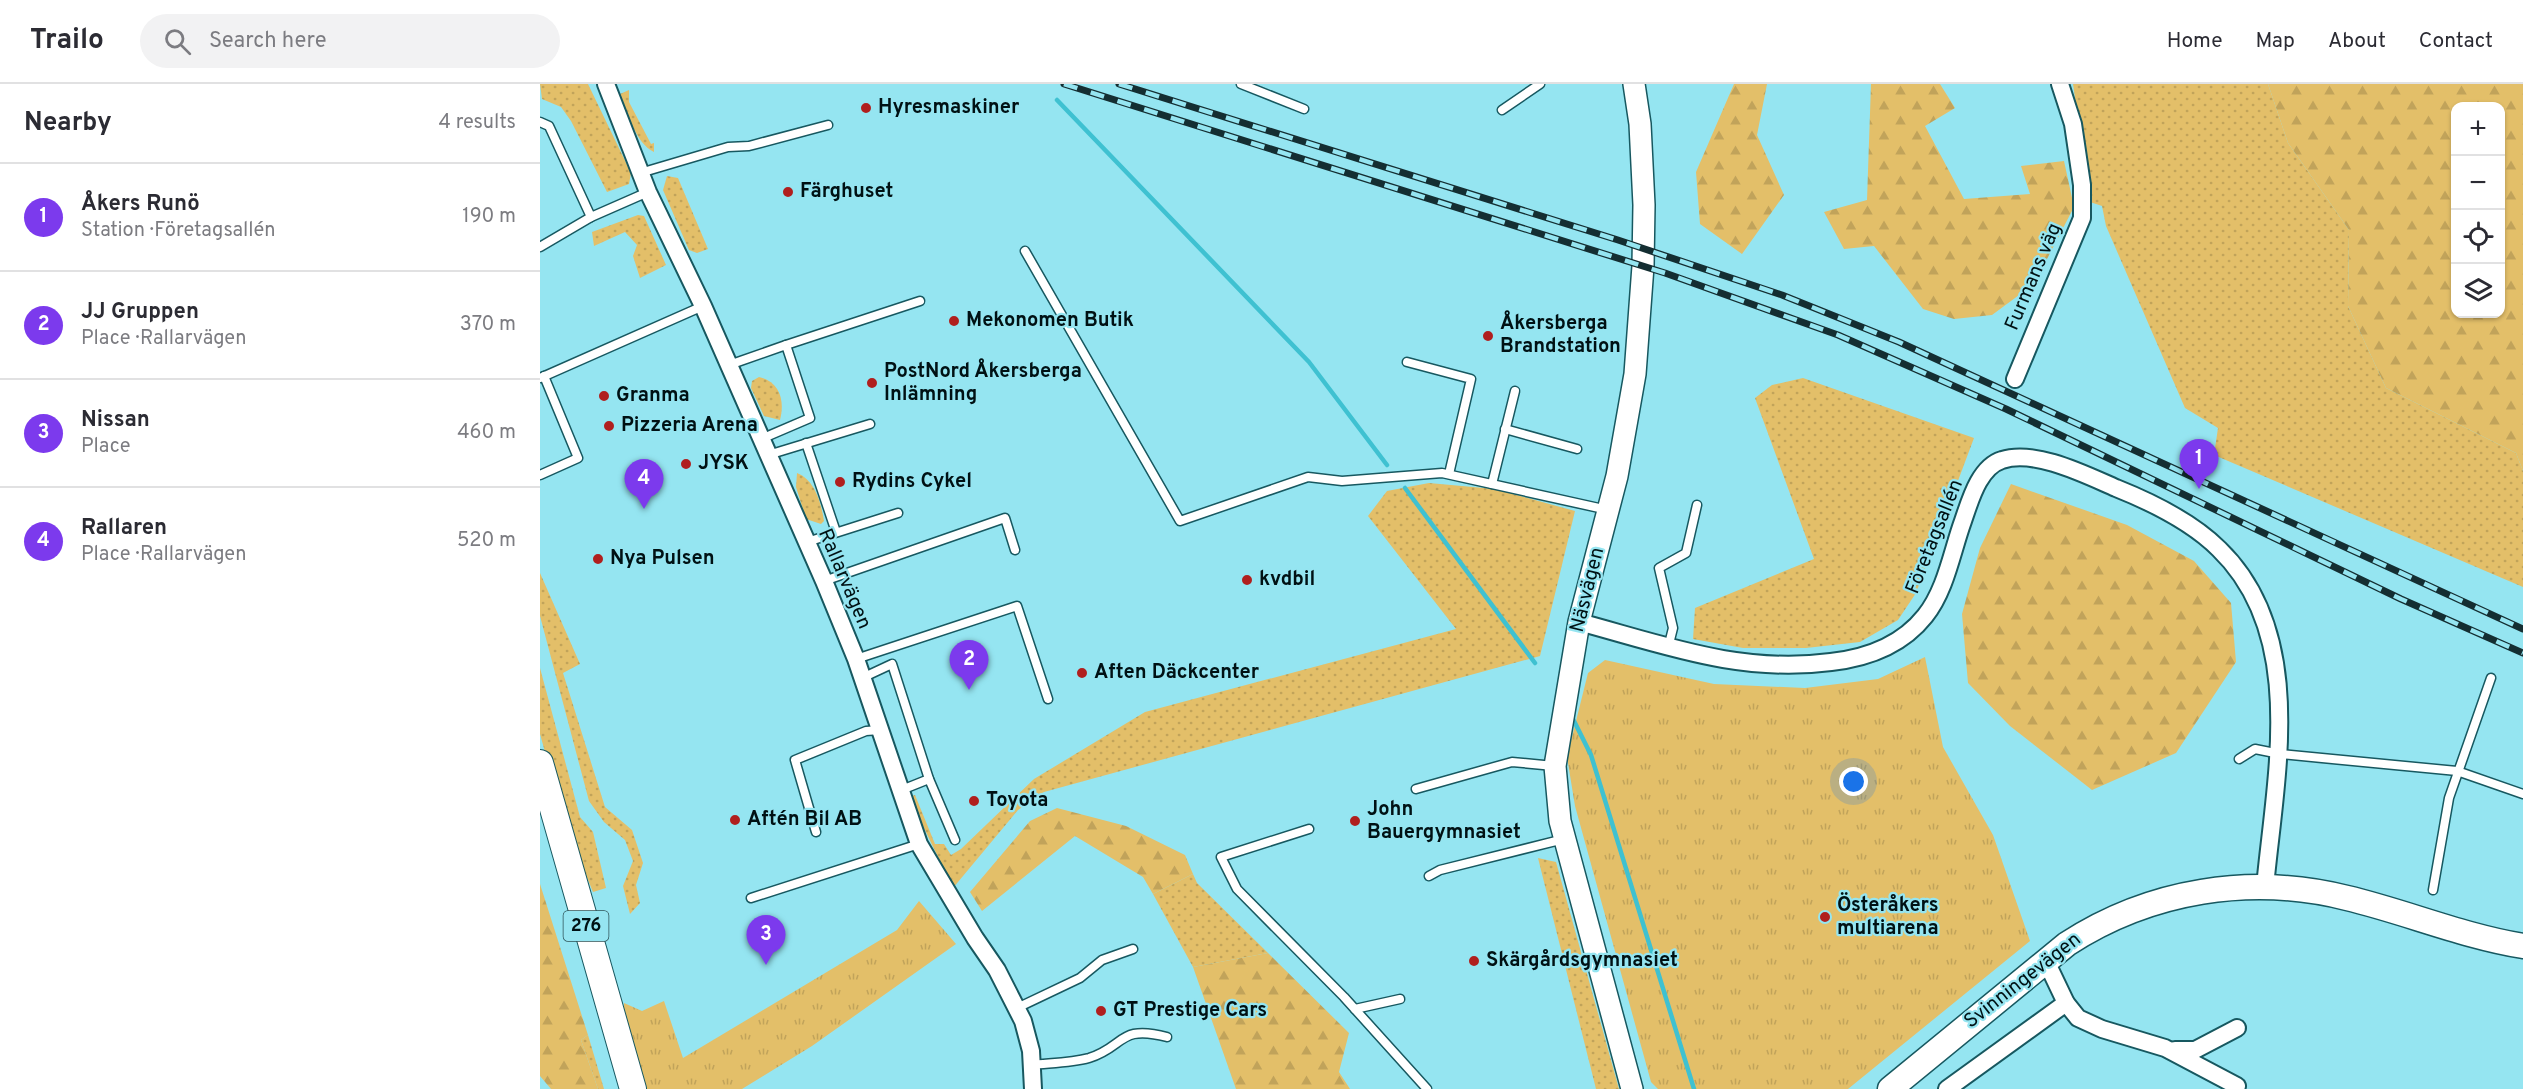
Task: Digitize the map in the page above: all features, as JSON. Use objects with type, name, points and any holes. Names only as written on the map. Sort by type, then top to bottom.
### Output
[{"type":"main road","name":"276","points":[[540,763],[633,1089]]},
{"type":"main road","name":"276","points":[[540,812],[620,1089]]},
{"type":"main road","name":"Svinningevägen","points":[[1890,1089],[2045,959],[2097,925],[2152,902],[2206,890],[2265,887],[2306,890],[2349,898],[2470,935],[2523,946]]},
{"type":"street","name":"Rallarvägen","points":[[606,84],[648,192],[703,306],[824,580],[856,659],[899,791],[919,844],[975,938],[998,970],[1023,1021],[1032,1065],[1034,1089]]},
{"type":"street","name":"Näsvägen","points":[[1632,1089],[1564,839],[1556,798],[1555,766],[1579,622],[1608,510],[1635,374],[1643,266],[1644,205],[1640,124],[1634,84]]},
{"type":"street","name":"Furmans väg","points":[[2015,379],[2082,218],[2082,185],[2073,124],[2060,84]]},
{"type":"street","name":"Företagsallén","points":[[1579,622],[1668,648],[1726,661],[1786,666],[1841,661],[1878,651],[1897,641],[1926,615],[1938,594],[1972,497],[1984,473],[1993,464],[2004,459],[2034,459],[2076,471],[2128,493],[2178,519],[2219,549],[2243,579],[2263,617],[2276,657],[2280,754],[2265,887]]},
{"type":"street","points":[[2045,959],[2066,1003],[2078,1018],[2093,1026],[2183,1052],[2195,1050],[2237,1029]]},
{"type":"street","points":[[1947,1089],[2066,1003]]},
{"type":"street","points":[[2165,1048],[2237,1086]]},
{"type":"lane","points":[[1241,84],[1304,109]]},
{"type":"lane","points":[[1502,110],[1540,84]]},
{"type":"lane","points":[[540,122],[549,126],[591,217]]},
{"type":"lane","points":[[640,173],[728,147],[749,146],[828,125]]},
{"type":"lane","points":[[540,247],[591,217],[648,192]]},
{"type":"lane","points":[[1025,251],[1180,521],[1308,477],[1342,481],[1449,474],[1608,510]]},
{"type":"lane","points":[[729,365],[921,301]]},
{"type":"lane","points":[[540,475],[578,458],[542,377],[703,306]]},
{"type":"lane","points":[[761,439],[810,418],[786,345]]},
{"type":"lane","points":[[1407,362],[1471,379],[1449,474]]},
{"type":"lane","points":[[1492,484],[1515,391]]},
{"type":"lane","points":[[768,455],[870,424]]},
{"type":"lane","points":[[1505,429],[1577,449]]},
{"type":"lane","points":[[806,443],[836,532]]},
{"type":"lane","points":[[1668,648],[1673,628],[1659,568],[1686,553],[1697,505]]},
{"type":"lane","points":[[807,542],[898,513]]},
{"type":"lane","points":[[824,580],[1005,518],[1015,550]]},
{"type":"lane","points":[[856,659],[1017,606],[1048,699]]},
{"type":"lane","points":[[862,678],[892,664],[929,779],[955,840]]},
{"type":"lane","points":[[2433,890],[2449,798],[2491,678]]},
{"type":"lane","points":[[816,832],[795,760],[866,730],[880,730]]},
{"type":"lane","points":[[2239,759],[2255,749],[2280,754],[2457,771],[2523,794]]},
{"type":"lane","points":[[1416,789],[1512,762],[1555,766]]},
{"type":"lane","points":[[899,791],[929,779]]},
{"type":"lane","points":[[1309,829],[1221,857],[1237,889],[1355,1009],[1427,1089]]},
{"type":"lane","points":[[1429,876],[1440,870],[1564,839]]},
{"type":"lane","points":[[751,898],[919,844]]},
{"type":"lane","points":[[1017,1008],[1080,978],[1102,960],[1133,949]]},
{"type":"lane","points":[[1355,1009],[1400,999]]},
{"type":"lane","points":[[1032,1065],[1090,1058],[1126,1035],[1146,1032],[1167,1037]]},
{"type":"green space","points":[[540,84],[588,84],[631,173],[629,184],[607,192],[571,121],[561,107],[542,99]]},
{"type":"green space","points":[[1734,84],[1767,84],[1757,135],[1784,195],[1742,254],[1700,224],[1696,172]]},
{"type":"green space","points":[[1871,84],[1940,84],[1955,108],[1925,126],[1964,199],[2030,194],[2021,166],[2064,161],[2074,207],[2034,284],[1992,315],[1954,319],[1923,309],[1874,246],[1844,249],[1824,212],[1867,200]]},
{"type":"green space","points":[[2073,84],[2268,84],[2288,143],[2349,230],[2348,306],[2386,388],[2516,453],[2523,471],[2523,587],[2214,455],[2218,428],[2185,408],[2106,226],[2102,206],[2090,202]]},
{"type":"green space","points":[[2268,84],[2523,84],[2523,471],[2516,453],[2386,388],[2348,306],[2349,230],[2288,143]]},
{"type":"green space","points":[[629,90],[629,102],[651,144],[654,143],[654,152],[642,142],[629,118],[620,94]]},
{"type":"green space","points":[[667,176],[678,178],[708,249],[697,253],[689,250],[663,190]]},
{"type":"green space","points":[[638,215],[644,216],[666,265],[640,278],[633,256],[637,245],[625,232],[594,246],[592,232]]},
{"type":"green space","points":[[759,377],[772,383],[779,393],[782,406],[780,420],[764,416],[751,388],[752,381]]},
{"type":"green space","points":[[1803,378],[1974,438],[1916,593],[1898,620],[1860,642],[1806,648],[1743,648],[1693,639],[1695,608],[1814,559],[1755,398],[1772,385]]},
{"type":"green space","points":[[797,473],[808,481],[816,493],[824,521],[821,524],[806,519],[796,487]]},
{"type":"green space","points":[[1429,483],[1495,489],[1575,511],[1540,656],[1044,792],[1018,810],[953,888],[909,797],[915,795],[935,844],[944,844],[951,855],[961,849],[1034,779],[1145,712],[1456,629],[1368,516],[1387,491]]},
{"type":"green space","points":[[2011,484],[2127,525],[2194,561],[2231,603],[2236,662],[2176,753],[2092,790],[2010,726],[1968,683],[1962,614],[1980,548]]},
{"type":"green space","points":[[540,573],[580,664],[563,673],[605,807],[632,830],[643,863],[636,885],[640,903],[630,914],[623,886],[633,861],[625,840],[604,822],[589,801],[540,616]]},
{"type":"green space","points":[[1925,657],[1943,747],[1993,835],[2030,941],[1848,1089],[1658,1089],[1651,1082],[1575,806],[1567,757],[1588,673],[1605,660],[1714,684],[1805,688],[1878,679]]},
{"type":"green space","points":[[540,668],[580,817],[593,832],[606,888],[593,892],[566,827],[540,734]]},
{"type":"green space","points":[[1057,808],[1126,826],[1185,855],[1193,874],[1153,894],[1143,877],[1075,836],[982,911],[970,892],[1030,821]]},
{"type":"green space","points":[[1538,858],[1556,862],[1619,1089],[1596,1089]]},
{"type":"green space","points":[[1193,874],[1197,883],[1268,953],[1193,967],[1153,894]]},
{"type":"green space","points":[[540,884],[588,1035],[581,1040],[598,1089],[551,1089],[540,1076]]},
{"type":"green space","points":[[919,901],[956,944],[812,1046],[742,1089],[641,1089],[624,1032],[624,1003],[642,1011],[664,1001],[683,1058],[897,930]]},
{"type":"green space","points":[[1268,953],[1349,1033],[1339,1072],[1350,1089],[1236,1089],[1193,967]]},
{"type":"green space","points":[[588,1035],[604,1089],[598,1089],[581,1040]]},
{"type":"waterway","points":[[1057,100],[1309,362],[1387,465]]},
{"type":"waterway","points":[[1405,488],[1535,663]]},
{"type":"waterway","points":[[1572,717],[1591,755],[1694,1089]]},
{"type":"railway","points":[[1064,84],[1665,273],[1838,335],[2006,409],[2401,599],[2523,653]]},
{"type":"railway","points":[[1119,84],[1618,240],[1782,295],[1899,342],[2523,629]]},
{"type":"place","name":"Hyresmaskiner","points":[[866,108]]},
{"type":"place","name":"Färghuset","points":[[788,192]]},
{"type":"place","name":"Mekonomen Butik","points":[[954,321]]},
{"type":"place","name":"Åkersberga Brandstation","points":[[1488,336]]},
{"type":"place","name":"PostNord Åkersberga Inlämning","points":[[872,383]]},
{"type":"place","name":"Granma","points":[[604,396]]},
{"type":"place","name":"Pizzeria Arena","points":[[609,426]]},
{"type":"place","name":"JYSK","points":[[686,464]]},
{"type":"place","name":"Rydins Cykel","points":[[840,482]]},
{"type":"place","name":"Åkers Runö","points":[[2199,489]]},
{"type":"place","name":"Rallaren","points":[[644,509]]},
{"type":"place","name":"Nya Pulsen","points":[[598,559]]},
{"type":"place","name":"kvdbil","points":[[1247,580]]},
{"type":"place","name":"Aften Däckcenter","points":[[1082,673]]},
{"type":"place","name":"JJ Gruppen","points":[[969,690]]},
{"type":"place","name":"Toyota","points":[[974,801]]},
{"type":"place","name":"Aftén Bil AB","points":[[735,820]]},
{"type":"place","name":"John Bauergymnasiet","points":[[1355,821]]},
{"type":"place","name":"Österåkers multiarena","points":[[1825,917]]},
{"type":"place","name":"Skärgårdsgymnasiet","points":[[1474,961]]},
{"type":"place","name":"Nissan","points":[[766,965]]},
{"type":"place","name":"GT Prestige Cars","points":[[1101,1011]]}]
